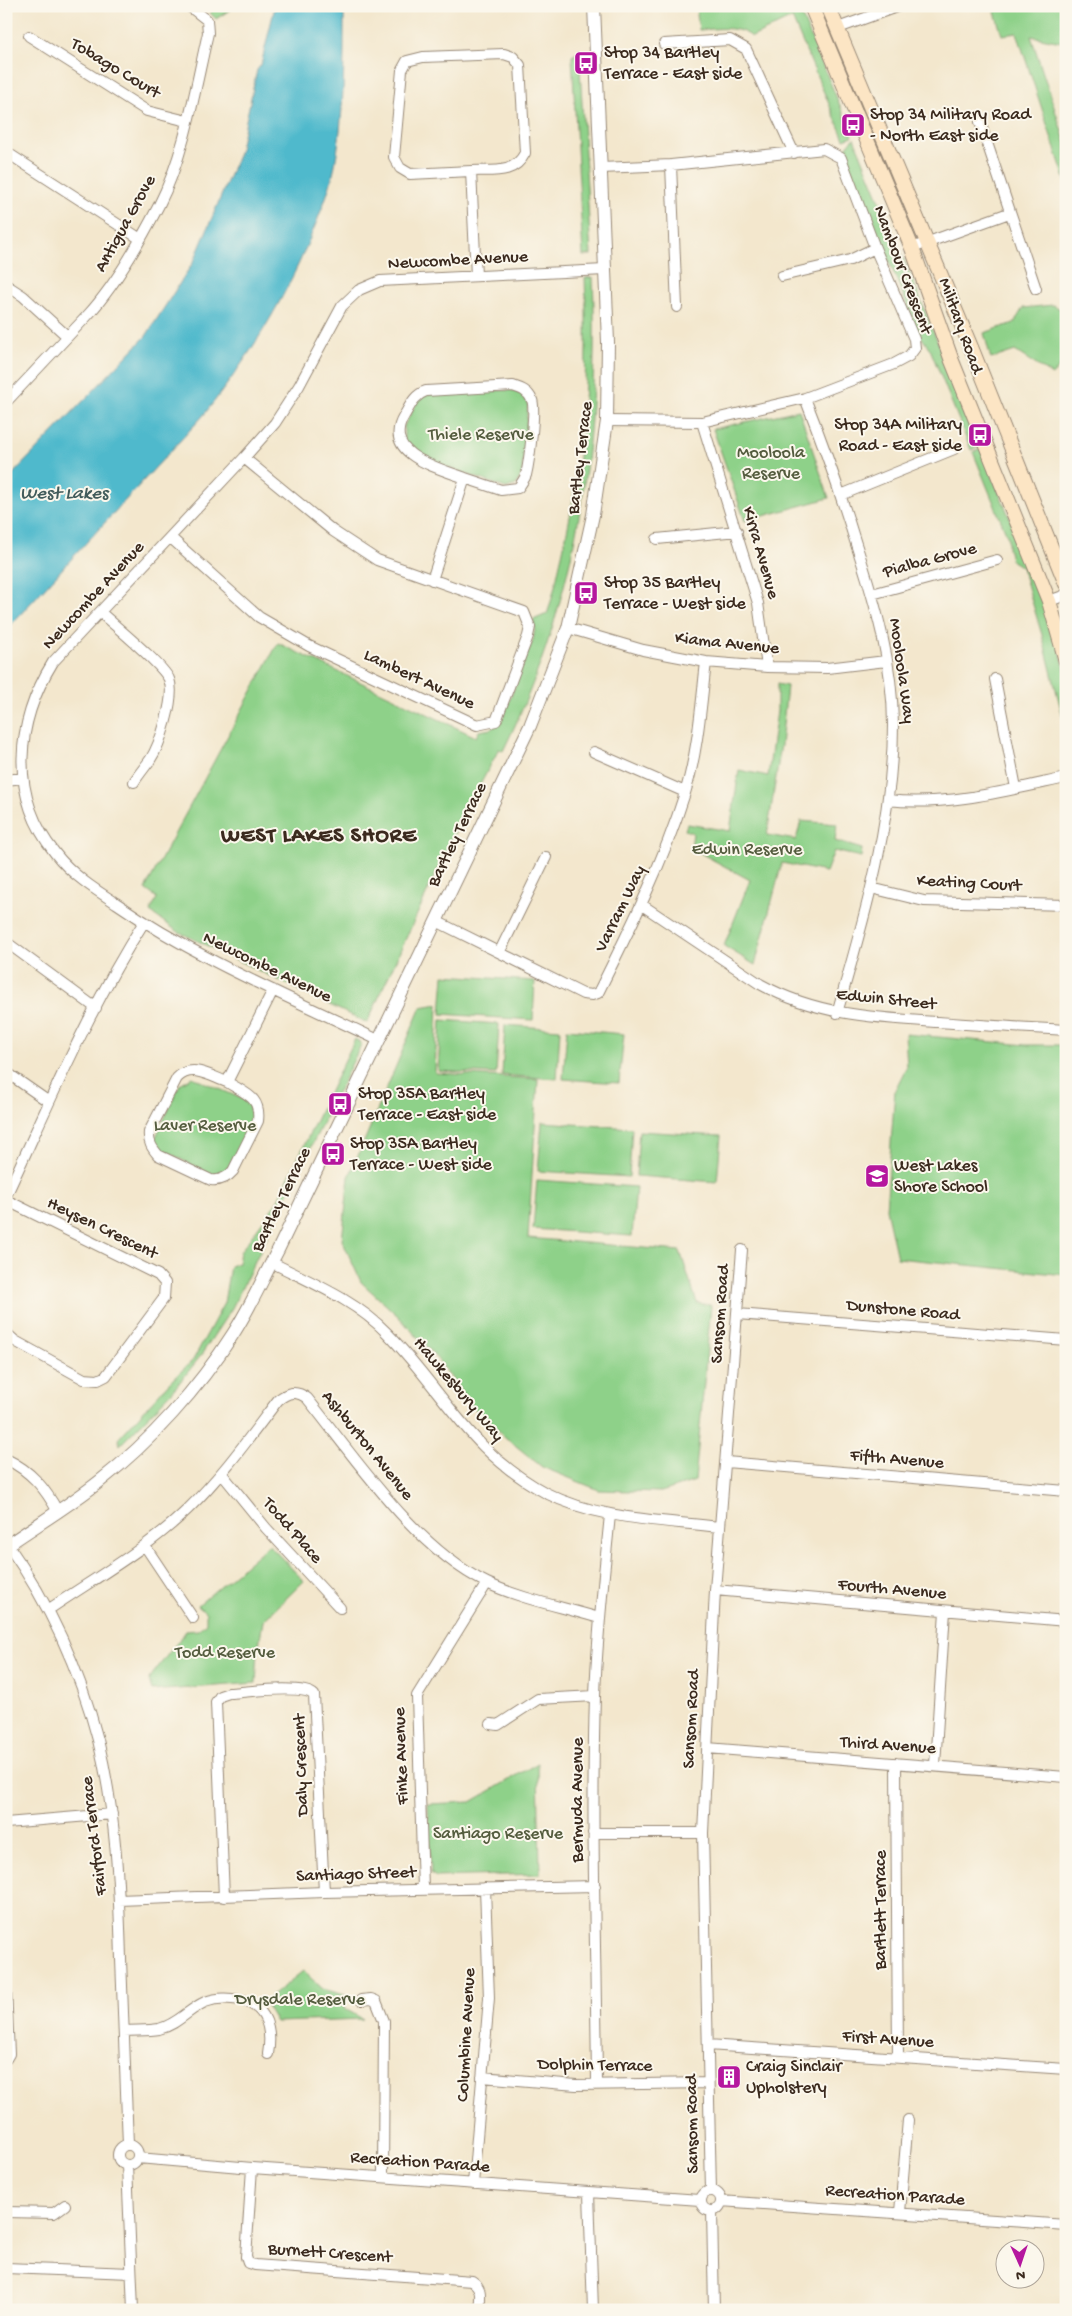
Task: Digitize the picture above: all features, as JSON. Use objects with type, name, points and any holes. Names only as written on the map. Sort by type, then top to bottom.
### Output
[{"type":"main road","name":"Military Road","points":[[811,6],[912,248],[952,361],[1049,601],[1066,662]]},
{"type":"main road","name":"Military Road","points":[[828,6],[927,242],[1066,584]]},
{"type":"street","name":"Antigua Grove","points":[[6,402],[88,315],[112,283],[159,204],[174,166],[187,121],[209,26],[207,20],[189,6]]},
{"type":"street","name":"Bartley Terrace","points":[[7,1546],[101,1480],[139,1446],[184,1398],[233,1334],[271,1262],[530,726],[568,628],[593,515],[607,421],[608,342],[594,6]]},
{"type":"street","points":[[838,28],[899,6]]},
{"type":"street","name":"Tobago Court","points":[[29,36],[147,111],[187,121]]},
{"type":"street","points":[[664,44],[730,40],[746,49],[794,153]]},
{"type":"street","points":[[504,54],[513,57],[520,65],[525,153],[520,163],[510,169],[470,171],[410,174],[400,168],[394,157],[402,70],[407,62],[423,57],[504,54]]},
{"type":"street","points":[[980,122],[1036,289]]},
{"type":"street","name":"Nambour Crescent","points":[[600,168],[671,165],[824,150],[831,151],[842,158],[875,248],[914,339],[915,348],[909,356],[894,364],[858,380],[805,398],[702,422],[607,421]]},
{"type":"street","points":[[6,152],[139,238]]},
{"type":"street","points":[[671,165],[677,307]]},
{"type":"street","points":[[470,171],[476,276]]},
{"type":"street","points":[[912,248],[1009,213]]},
{"type":"street","points":[[782,276],[850,260],[875,248]]},
{"type":"street","name":"Newcombe Avenue","points":[[378,1040],[188,948],[144,922],[86,883],[54,853],[31,809],[23,778],[22,744],[35,693],[53,662],[171,538],[275,423],[299,386],[342,306],[359,290],[380,281],[605,270]]},
{"type":"street","points":[[6,285],[23,296],[67,336]]},
{"type":"street","points":[[513,386],[527,392],[533,404],[530,443],[526,474],[523,482],[518,488],[501,490],[465,478],[434,466],[404,450],[398,441],[399,424],[415,398],[426,391],[453,389],[513,386]]},
{"type":"street","name":"Mooloola Way","points":[[805,398],[841,495],[872,594],[886,661],[893,723],[888,800],[871,888],[837,1012]]},
{"type":"street","name":"Kirra Avenue","points":[[702,422],[758,603],[767,667]]},
{"type":"street","points":[[841,495],[954,449]]},
{"type":"street","name":"Lambert Avenue","points":[[171,538],[260,617],[309,646],[477,725],[496,721],[528,636],[530,627],[524,612],[377,560],[332,531],[244,458]]},
{"type":"street","points":[[432,580],[465,478]]},
{"type":"street","points":[[656,539],[737,531]]},
{"type":"street","name":"Pialba Grove","points":[[872,594],[997,560]]},
{"type":"street","points":[[1049,601],[1066,595]]},
{"type":"street","points":[[100,612],[160,667],[168,679],[171,690],[169,710],[151,759],[134,782]]},
{"type":"street","name":"Kiama Avenue","points":[[568,628],[642,650],[706,662],[767,667],[827,668],[886,661]]},
{"type":"street","name":"Varram Way","points":[[436,920],[583,994],[592,995],[598,993],[642,905],[660,863],[685,792],[698,737],[706,662]]},
{"type":"street","points":[[994,679],[1016,788]]},
{"type":"street","points":[[594,752],[685,792]]},
{"type":"street","points":[[6,780],[23,778]]},
{"type":"street","points":[[888,800],[904,802],[968,797],[1066,778]]},
{"type":"street","points":[[500,951],[546,857]]},
{"type":"street","name":"Keating Court","points":[[871,888],[924,901],[1066,905]]},
{"type":"street","name":"Edwin Street","points":[[642,905],[781,996],[837,1012],[867,1017],[1066,1030]]},
{"type":"street","points":[[6,1196],[49,1102],[118,963],[144,922]]},
{"type":"street","points":[[6,942],[96,1008]]},
{"type":"street","points":[[227,1082],[273,990]]},
{"type":"street","points":[[198,1070],[227,1082],[253,1098],[258,1107],[259,1114],[258,1122],[233,1171],[228,1177],[216,1181],[211,1180],[158,1155],[152,1148],[148,1137],[149,1132],[177,1078],[182,1073],[198,1070]]},
{"type":"street","points":[[6,1072],[49,1102]]},
{"type":"street","name":"Heysen Crescent","points":[[6,1200],[158,1275],[165,1283],[166,1290],[160,1306],[106,1376],[98,1380],[84,1379],[15,1341],[6,1333]]},
{"type":"street","name":"Sansom Road","points":[[710,2190],[703,1833],[719,1527],[726,1462],[742,1250]]},
{"type":"street","name":"Hawkesbury Way","points":[[271,1262],[345,1299],[369,1316],[387,1332],[408,1356],[466,1430],[488,1453],[511,1472],[547,1493],[610,1515],[719,1527]]},
{"type":"street","name":"Dunstone Road","points":[[738,1314],[1066,1340]]},
{"type":"street","name":"Ashburton Avenue","points":[[48,1610],[145,1546],[187,1510],[222,1474],[278,1400],[285,1394],[301,1393],[403,1517],[424,1539],[453,1562],[487,1583],[599,1618]]},
{"type":"street","points":[[6,1459],[26,1469],[36,1479],[58,1512]]},
{"type":"street","name":"Fifth Avenue","points":[[726,1462],[1066,1491]]},
{"type":"street","name":"Todd Place","points":[[222,1474],[266,1528],[340,1608]]},
{"type":"street","name":"Bermuda Avenue","points":[[597,2085],[593,1833],[595,1696],[599,1618],[610,1515]]},
{"type":"street","name":"Fairford Terrace","points":[[7,1546],[48,1610],[76,1674],[96,1733],[112,1814],[119,1900],[128,2145]]},
{"type":"street","points":[[145,1546],[193,1618]]},
{"type":"street","name":"Finke Avenue","points":[[423,1889],[417,1696],[487,1583]]},
{"type":"street","name":"Fourth Avenue","points":[[715,1590],[1066,1621]]},
{"type":"street","points":[[935,1765],[945,1611]]},
{"type":"street","name":"Daly Crescent","points":[[224,1897],[216,1702],[220,1696],[229,1693],[298,1690],[311,1692],[314,1695],[324,1892]]},
{"type":"street","points":[[491,1724],[498,1725],[538,1699],[595,1696]]},
{"type":"street","name":"Third Avenue","points":[[707,1748],[1066,1777]]},
{"type":"street","name":"Bartlett Terrace","points":[[896,1763],[898,2057]]},
{"type":"street","points":[[6,1823],[112,1814]]},
{"type":"street","points":[[593,1833],[703,1833]]},
{"type":"street","name":"Santiago Street","points":[[119,1900],[423,1889],[595,1886]]},
{"type":"street","name":"Columbine Avenue","points":[[473,2184],[489,1998],[486,1888]]},
{"type":"street","points":[[6,1988],[9,2054],[6,2059]]},
{"type":"street","points":[[124,2030],[159,2029],[174,2024],[206,2002],[228,1998],[244,2000],[257,2006],[267,2023],[270,2041],[268,2054]]},
{"type":"street","points":[[361,2000],[371,1999],[376,2001],[384,2021],[383,2176]]},
{"type":"street","name":"First Avenue","points":[[708,2045],[1066,2069]]},
{"type":"street","name":"Dolphin Terrace","points":[[482,2077],[597,2085],[708,2082]]},
{"type":"street","points":[[900,2212],[908,2120]]},
{"type":"street","points":[[128,2145],[136,2149],[138,2158],[134,2163],[127,2165],[121,2162],[118,2155],[120,2149],[128,2145]]},
{"type":"street","name":"Recreation Parade","points":[[138,2158],[700,2200]]},
{"type":"street","points":[[127,2165],[133,2310]]},
{"type":"street","name":"Burnett Crescent","points":[[252,2168],[246,2257],[248,2263],[472,2281],[478,2285],[480,2293],[479,2310]]},
{"type":"street","points":[[710,2190],[718,2193],[721,2201],[719,2208],[712,2211],[705,2210],[700,2200],[705,2192],[710,2190]]},
{"type":"street","points":[[589,2193],[593,2310]]},
{"type":"street","name":"Recreation Parade","points":[[721,2201],[1066,2225]]},
{"type":"street","points":[[6,2212],[54,2213],[65,2205]]},
{"type":"street","points":[[712,2211],[714,2310]]},
{"type":"street","points":[[6,2268],[131,2273]]},
{"type":"green space","points":[[217,6],[236,6],[216,19],[210,13]]},
{"type":"green space","points":[[696,6],[794,6],[798,15],[801,14],[853,136],[844,139],[792,18],[752,37],[734,29],[699,30]]},
{"type":"green space","points":[[993,6],[1066,6],[1066,43],[1031,36],[1066,144],[1066,182],[1017,33],[1002,35]]},
{"type":"green space","points":[[579,52],[591,255],[583,256],[572,56]]},
{"type":"green space","points":[[854,138],[939,345],[949,378],[963,403],[981,446],[971,450],[930,349],[919,334],[843,152]]},
{"type":"green space","points":[[593,277],[594,339],[592,400],[587,460],[578,520],[566,579],[549,637],[528,694],[503,751],[499,749],[455,832],[367,1023],[177,931],[150,912],[157,898],[145,889],[278,643],[476,737],[479,731],[491,729],[501,722],[533,640],[535,628],[533,620],[547,614],[569,521],[580,452],[583,417],[586,348],[585,278]]},
{"type":"green space","points":[[1053,305],[1066,312],[1066,363],[1062,364],[1052,375],[1015,351],[991,359],[984,333],[1014,323],[1023,308]]},
{"type":"green space","name":"Thiele Reserve","points":[[512,390],[525,396],[528,403],[522,473],[516,485],[506,488],[438,464],[404,444],[404,426],[418,400],[428,394]]},
{"type":"green space","name":"Mooloola Reserve","points":[[799,410],[829,498],[745,521],[713,429]]},
{"type":"green space","points":[[981,449],[1050,614],[1066,673],[1066,729],[1022,567],[1011,560],[1008,538],[973,452]]},
{"type":"green space","name":"Edwin Reserve","points":[[777,684],[787,686],[781,745],[767,835],[796,840],[801,821],[837,824],[835,841],[862,849],[861,857],[834,851],[826,872],[782,863],[755,965],[724,946],[750,880],[691,848],[693,833],[685,830],[687,824],[730,831],[739,770],[768,776],[777,711]]},
{"type":"green space","points":[[444,975],[535,981],[533,1020],[441,1014]]},
{"type":"green space","points":[[438,1004],[435,1073],[538,1079],[528,1238],[680,1251],[697,1303],[711,1305],[695,1481],[661,1492],[599,1490],[542,1467],[505,1437],[472,1406],[435,1356],[398,1316],[361,1282],[342,1240],[349,1177],[421,1007]]},
{"type":"green space","points":[[441,1020],[499,1024],[496,1074],[438,1071]]},
{"type":"green space","points":[[505,1025],[560,1029],[557,1079],[502,1075]]},
{"type":"green space","points":[[567,1029],[624,1034],[619,1083],[563,1079]]},
{"type":"green space","points":[[905,1034],[1027,1045],[1066,1045],[1066,1275],[897,1258],[886,1209],[895,1090],[907,1066]]},
{"type":"green space","points":[[355,1039],[361,1045],[232,1308],[199,1358],[172,1392],[120,1445],[118,1439],[169,1383],[193,1360],[224,1303],[230,1266],[238,1263],[240,1252],[277,1202]]},
{"type":"green space","name":"Laver Reserve","points":[[192,1077],[247,1101],[253,1109],[254,1118],[228,1169],[220,1175],[210,1175],[162,1149],[155,1139],[180,1084]]},
{"type":"green space","points":[[542,1122],[632,1128],[629,1177],[538,1171]]},
{"type":"green space","points":[[639,1131],[721,1136],[717,1182],[636,1176]]},
{"type":"green space","points":[[537,1180],[636,1187],[632,1236],[533,1229]]},
{"type":"green space","name":"Todd Reserve","points":[[269,1545],[304,1581],[263,1621],[258,1651],[256,1683],[152,1691],[149,1679],[186,1631],[198,1630],[206,1623],[206,1613],[198,1605]]},
{"type":"green space","name":"Santiago Reserve","points":[[538,1763],[540,1874],[436,1877],[431,1873],[428,1804],[471,1802]]},
{"type":"green space","name":"Drysdale Reserve","points":[[303,1971],[323,1989],[345,1995],[345,2009],[363,2019],[276,2022],[264,2002]]},
{"type":"water","name":"West Lakes","points":[[275,6],[344,6],[343,88],[338,149],[329,187],[310,238],[288,286],[263,331],[234,375],[202,417],[6,630],[6,481],[146,336],[194,261],[239,153],[257,70],[261,65]]},
{"type":"place","name":"Stop 34 Bartley Terrace - East side","points":[[586,63]]},
{"type":"place","name":"Stop 34 Military Road - North East side","points":[[853,125]]},
{"type":"place","name":"Stop 34A Military Road - East side","points":[[980,435]]},
{"type":"place","name":"Stop 35 Bartley Terrace - West side","points":[[586,593]]},
{"type":"place","name":"Stop 35A Bartley Terrace - East side","points":[[340,1104]]},
{"type":"place","name":"Stop 35A Bartley Terrace - West side","points":[[333,1154]]},
{"type":"place","name":"West Lakes Shore School","points":[[877,1176]]},
{"type":"place","name":"Craig Sinclair Upholstery","points":[[729,2077]]},
{"type":"district","name":"WEST LAKES SHORE","points":[[319,837]]}]
